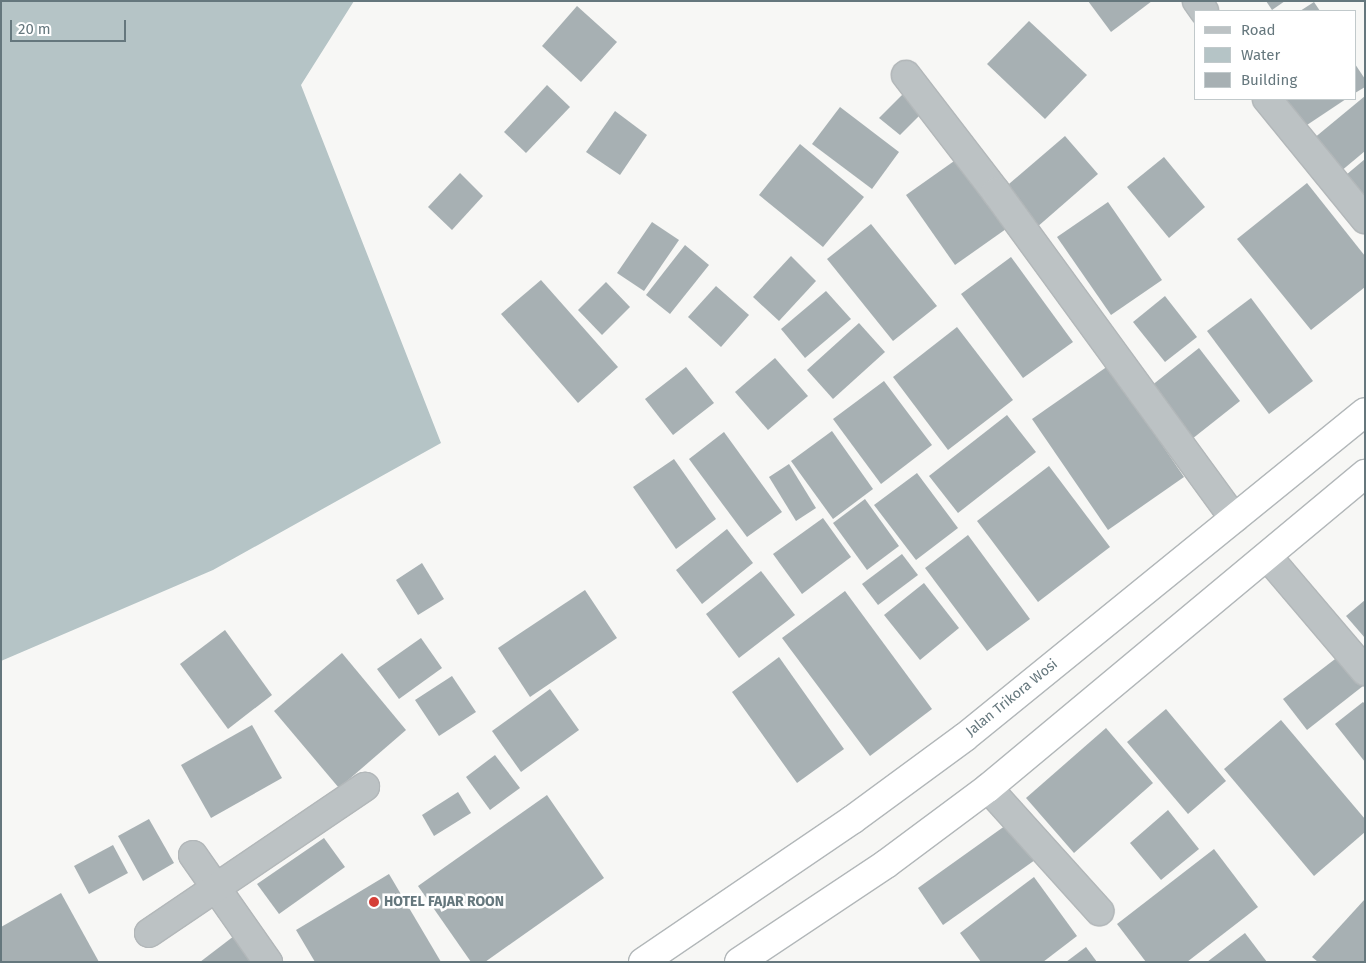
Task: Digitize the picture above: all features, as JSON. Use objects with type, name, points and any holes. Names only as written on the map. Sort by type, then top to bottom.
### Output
[{"type":"highway","name":"Jalan Trikora Wosi","points":[[643,962],[852,820],[965,737],[1365,412]]},
{"type":"highway","points":[[739,962],[886,864],[988,788],[1268,558],[1365,474]]},
{"type":"street","points":[[906,75],[996,192],[1234,518]]},
{"type":"street","points":[[1268,100],[1365,219]]},
{"type":"street","points":[[1268,558],[1365,672]]},
{"type":"street","points":[[149,934],[365,787]]},
{"type":"street","points":[[988,788],[1099,911]]},
{"type":"street","points":[[193,855],[268,962]]},
{"type":"water","points":[[1,1],[354,1],[301,85],[441,443],[213,570],[1,661]]},
{"type":"building","points":[[1088,1],[1152,1],[1111,32]]},
{"type":"building","points":[[1266,1],[1285,1],[1272,10]]},
{"type":"building","points":[[1314,2],[1319,10],[1302,10]]},
{"type":"building","points":[[577,6],[617,42],[581,82],[542,46]]},
{"type":"building","points":[[1029,21],[1087,75],[1045,119],[987,64]]},
{"type":"building","points":[[1356,66],[1365,79],[1365,87],[1356,92]]},
{"type":"building","points":[[547,85],[570,107],[526,153],[504,132]]},
{"type":"building","points":[[906,91],[926,109],[900,135],[879,118]]},
{"type":"building","points":[[1365,96],[1365,151],[1340,172],[1313,139]]},
{"type":"building","points":[[1282,100],[1344,100],[1301,129]]},
{"type":"building","points":[[840,107],[899,152],[872,189],[812,144]]},
{"type":"building","points":[[615,111],[647,135],[620,175],[586,152]]},
{"type":"building","points":[[1065,136],[1098,174],[1036,228],[1003,189]]},
{"type":"building","points":[[800,144],[864,197],[823,247],[759,195]]},
{"type":"building","points":[[1164,157],[1205,207],[1169,238],[1127,187]]},
{"type":"building","points":[[957,159],[1006,229],[955,265],[906,195]]},
{"type":"building","points":[[1365,159],[1365,196],[1346,175]]},
{"type":"building","points":[[460,173],[483,196],[452,230],[428,207]]},
{"type":"building","points":[[1307,183],[1365,256],[1365,287],[1311,330],[1237,239]]},
{"type":"building","points":[[1108,202],[1162,280],[1111,315],[1057,237]]},
{"type":"building","points":[[652,222],[679,240],[644,291],[617,273]]},
{"type":"building","points":[[871,224],[937,306],[893,341],[827,259]]},
{"type":"building","points":[[685,245],[709,265],[670,314],[646,295]]},
{"type":"building","points":[[791,256],[816,281],[779,321],[753,297]]},
{"type":"building","points":[[1011,257],[1073,342],[1023,378],[961,294]]},
{"type":"building","points":[[541,280],[618,367],[578,403],[501,314]]},
{"type":"building","points":[[606,282],[630,307],[602,335],[578,310]]},
{"type":"building","points":[[716,286],[749,315],[721,347],[688,317]]},
{"type":"building","points":[[826,291],[851,319],[805,358],[781,329]]},
{"type":"building","points":[[1165,296],[1197,337],[1165,362],[1133,322]]},
{"type":"building","points":[[1251,298],[1313,381],[1269,414],[1207,331]]},
{"type":"building","points":[[859,323],[885,352],[833,399],[807,370]]},
{"type":"building","points":[[957,327],[1013,400],[948,450],[893,377]]},
{"type":"building","points":[[1199,348],[1240,401],[1192,439],[1151,386]]},
{"type":"building","points":[[775,358],[808,396],[768,430],[735,392]]},
{"type":"building","points":[[1108,366],[1184,477],[1108,530],[1032,419]]},
{"type":"building","points":[[686,367],[714,403],[673,435],[645,399]]},
{"type":"building","points":[[884,381],[932,445],[881,484],[833,419]]},
{"type":"building","points":[[1007,415],[1036,452],[958,513],[929,476]]},
{"type":"building","points":[[832,431],[873,489],[833,519],[791,461]]},
{"type":"building","points":[[724,432],[782,512],[747,537],[689,459]]},
{"type":"building","points":[[674,459],[716,519],[676,549],[633,487]]},
{"type":"building","points":[[789,464],[816,508],[796,521],[769,477]]},
{"type":"building","points":[[1049,466],[1110,547],[1038,602],[977,521]]},
{"type":"building","points":[[917,473],[958,528],[916,560],[874,505]]},
{"type":"building","points":[[865,499],[899,546],[867,570],[833,523]]},
{"type":"building","points":[[823,518],[851,557],[802,594],[773,554]]},
{"type":"building","points":[[727,529],[753,563],[702,604],[676,570]]},
{"type":"building","points":[[968,535],[1030,619],[987,651],[925,568]]},
{"type":"building","points":[[902,554],[918,575],[878,605],[862,584]]},
{"type":"building","points":[[422,563],[444,599],[418,615],[396,580]]},
{"type":"building","points":[[761,571],[795,615],[739,658],[706,614]]},
{"type":"building","points":[[924,583],[959,628],[920,660],[884,615]]},
{"type":"building","points":[[585,590],[617,638],[530,697],[498,648]]},
{"type":"building","points":[[845,591],[932,709],[870,756],[782,638]]},
{"type":"building","points":[[1365,600],[1365,638],[1346,616]]},
{"type":"building","points":[[225,630],[272,695],[228,729],[180,664]]},
{"type":"building","points":[[421,638],[442,668],[399,699],[377,669]]},
{"type":"building","points":[[342,653],[406,730],[339,788],[274,711]]},
{"type":"building","points":[[1339,656],[1363,686],[1307,730],[1283,699]]},
{"type":"building","points":[[779,657],[844,749],[797,783],[732,692]]},
{"type":"building","points":[[452,676],[476,712],[439,736],[415,700]]},
{"type":"building","points":[[550,689],[579,730],[521,772],[492,731]]},
{"type":"building","points":[[1363,702],[1365,704],[1365,762],[1335,724]]},
{"type":"building","points":[[1166,709],[1226,781],[1188,814],[1127,742]]},
{"type":"building","points":[[1281,720],[1365,819],[1365,832],[1314,876],[1224,769]]},
{"type":"building","points":[[252,725],[282,778],[211,818],[181,765]]},
{"type":"building","points":[[1106,728],[1153,783],[1074,853],[1026,798]]},
{"type":"building","points":[[495,755],[520,788],[490,810],[466,777]]},
{"type":"building","points":[[458,792],[471,813],[434,836],[422,815]]},
{"type":"building","points":[[547,795],[604,878],[485,962],[471,962],[418,886]]},
{"type":"building","points":[[1168,810],[1199,849],[1161,880],[1130,843]]},
{"type":"building","points":[[149,819],[174,863],[143,881],[118,836]]},
{"type":"building","points":[[1009,823],[1035,860],[943,925],[918,888]]},
{"type":"building","points":[[324,838],[345,867],[279,914],[257,884]]},
{"type":"building","points":[[113,845],[128,873],[89,894],[74,866]]},
{"type":"building","points":[[1214,849],[1258,907],[1187,962],[1146,962],[1117,924]]},
{"type":"building","name":"HOTEL FAJAR ROON","points":[[389,874],[441,962],[315,962],[296,930]]},
{"type":"building","points":[[1034,877],[1077,936],[1043,962],[981,962],[960,933]]},
{"type":"building","points":[[61,893],[99,962],[1,962],[1,927]]},
{"type":"building","points":[[1365,899],[1365,962],[1318,962],[1312,957]]},
{"type":"building","points":[[1245,933],[1267,962],[1207,962]]},
{"type":"building","points":[[234,936],[252,962],[200,962]]},
{"type":"building","points":[[1086,947],[1097,962],[1066,962]]},
{"type":"place","name":"HOTEL FAJAR ROON","points":[[374,902]]}]
